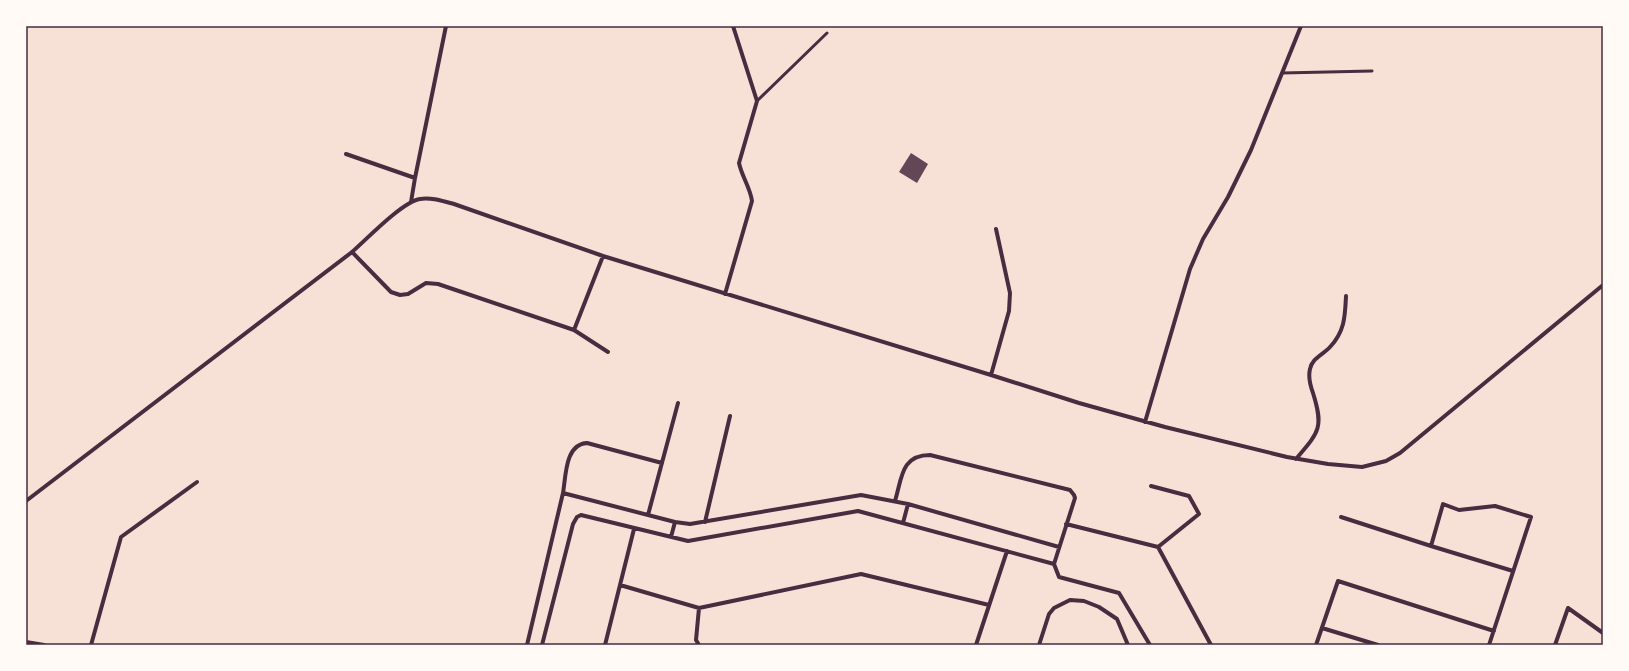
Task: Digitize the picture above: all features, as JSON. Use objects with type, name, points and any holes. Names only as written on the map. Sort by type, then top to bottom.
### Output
[{"type":"street","points":[[411,202],[446,26]]},
{"type":"street","points":[[725,294],[752,201],[739,163],[757,101],[733,26]]},
{"type":"street","points":[[1144,422],[1190,269],[1203,239],[1228,196],[1251,150],[1301,26]]},
{"type":"street","points":[[346,154],[415,178]]},
{"type":"street","points":[[26,501],[352,252],[411,202],[420,199],[436,199],[454,204],[603,256],[1144,422],[1296,459],[1362,467],[1386,461],[1400,453],[1603,285]]},
{"type":"street","points":[[991,374],[1009,311],[1010,293],[996,229]]},
{"type":"street","points":[[352,252],[391,292],[400,295],[408,294],[426,283],[438,284],[574,330],[608,352]]},
{"type":"street","points":[[574,330],[603,256]]},
{"type":"street","points":[[1296,459],[1313,439],[1318,429],[1320,418],[1309,377],[1310,368],[1314,360],[1329,348],[1338,338],[1345,323],[1346,296]]},
{"type":"street","points":[[648,515],[678,403]]},
{"type":"street","points":[[705,522],[730,416]]},
{"type":"street","points":[[527,645],[563,492],[570,455],[575,447],[583,443],[588,443],[662,463]]},
{"type":"street","points":[[895,501],[906,464],[917,456],[930,455],[1070,490],[1075,498],[1054,564],[1059,577],[1119,593],[1150,645]]},
{"type":"street","points":[[91,645],[121,537],[197,482]]},
{"type":"street","points":[[1151,486],[1189,496],[1199,514],[1158,547]]},
{"type":"street","points":[[563,492],[675,522],[690,524],[861,495],[908,504],[1059,547]]},
{"type":"street","points":[[903,523],[908,504]]},
{"type":"street","points":[[1431,546],[1443,504],[1459,510],[1495,506],[1531,517],[1489,645]]},
{"type":"street","points":[[542,645],[575,520],[581,515],[688,541],[858,511],[1054,564]]},
{"type":"street","points":[[1341,517],[1513,571]]},
{"type":"street","points":[[671,537],[675,522]]},
{"type":"street","points":[[1066,524],[1158,547],[1212,645]]},
{"type":"street","points":[[605,645],[634,528]]},
{"type":"street","points":[[976,645],[1007,551]]},
{"type":"street","points":[[620,585],[699,608],[861,574],[988,605]]},
{"type":"street","points":[[1316,645],[1338,582],[1494,631]]},
{"type":"street","points":[[1039,645],[1049,614],[1054,608],[1070,600],[1084,601],[1099,607],[1116,619],[1128,645]]},
{"type":"street","points":[[699,608],[696,640],[699,645]]},
{"type":"street","points":[[1555,645],[1568,608],[1603,633]]},
{"type":"street","points":[[1322,628],[1378,645]]},
{"type":"street","points":[[26,642],[44,645]]},
{"type":"lane","points":[[757,101],[827,33]]},
{"type":"lane","points":[[1282,73],[1372,71]]},
{"type":"building","points":[[911,153],[928,164],[917,183],[899,172]]}]
